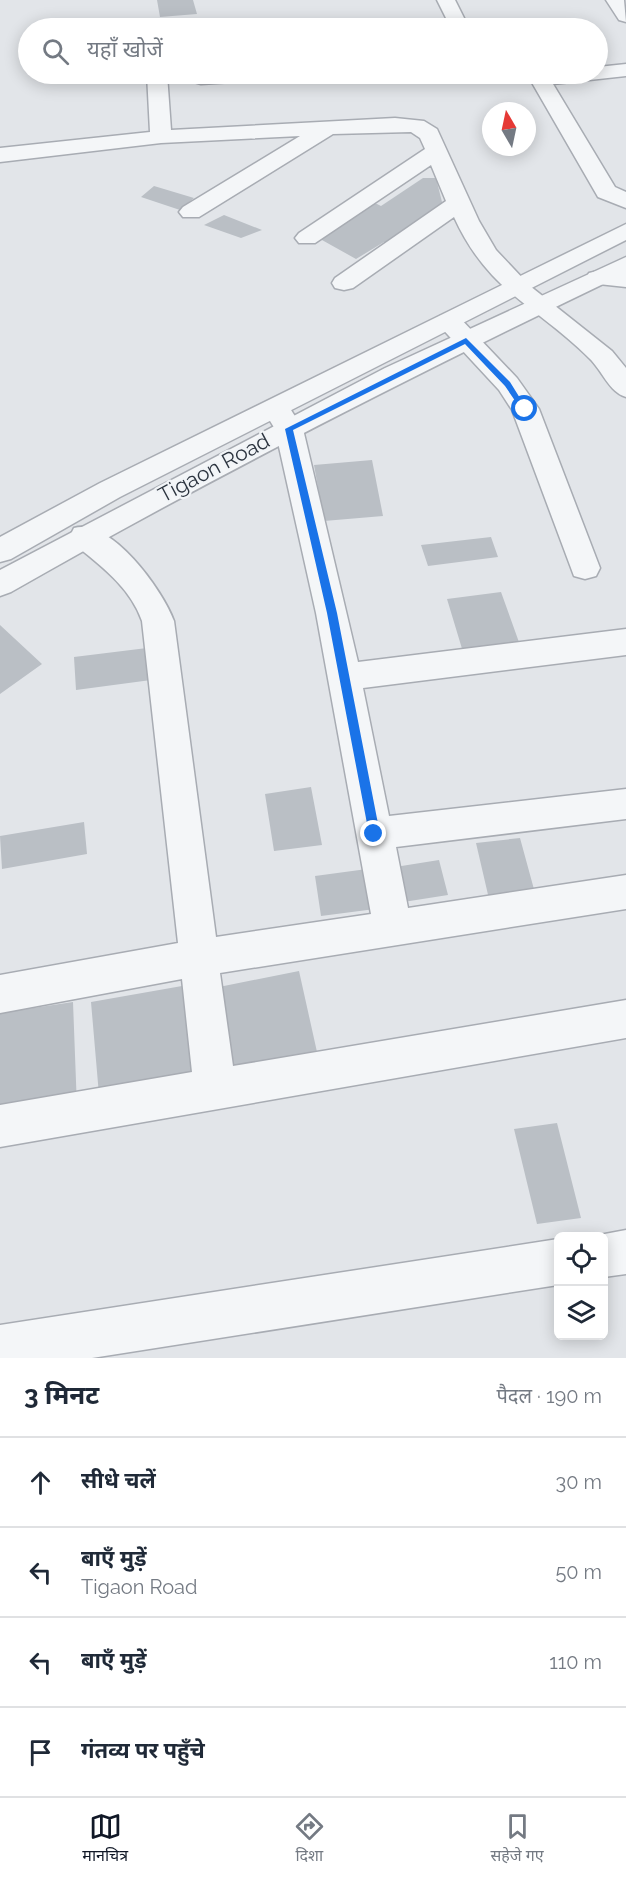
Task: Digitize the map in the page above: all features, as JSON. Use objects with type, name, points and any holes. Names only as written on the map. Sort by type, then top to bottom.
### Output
[{"type":"street","points":[[446,0],[455,18]]},
{"type":"street","points":[[615,0],[626,16]]},
{"type":"street","points":[[608,72],[626,70]]},
{"type":"street","points":[[158,84],[161,137]]},
{"type":"street","points":[[543,84],[606,192],[626,201]]},
{"type":"street","points":[[0,155],[161,137],[395,123],[416,126],[429,134],[477,241],[517,288],[538,308],[593,347],[626,388]]},
{"type":"street","points":[[191,212],[332,126]]},
{"type":"street","points":[[307,238],[437,151]]},
{"type":"street","points":[[344,283],[459,202]]},
{"type":"street","points":[[585,568],[525,409],[508,384],[458,331],[517,288],[626,231]]},
{"type":"street","name":"Tigaon Road","points":[[0,584],[283,418],[458,331],[538,308],[626,264]]},
{"type":"street","points":[[598,278],[626,280]]},
{"type":"street","points":[[0,551],[110,490],[283,418],[345,677],[393,928]]},
{"type":"street","points":[[85,536],[140,583],[154,605],[173,730],[215,1090]]},
{"type":"street","points":[[345,677],[626,642]]},
{"type":"street","points":[[374,834],[626,804]]},
{"type":"street","points":[[0,994],[199,958],[626,892]]},
{"type":"street","points":[[0,1126],[626,1019]]},
{"type":"street","points":[[608,1254],[626,1252]]},
{"type":"street","points":[[0,1349],[554,1263]]},
{"type":"building","points":[[157,0],[193,0],[197,14],[160,17]]},
{"type":"building","points":[[423,178],[436,178],[443,206],[389,245],[384,242],[356,259],[313,235],[369,200],[381,206]]},
{"type":"building","points":[[154,186],[194,198],[180,210],[141,197]]},
{"type":"building","points":[[224,215],[262,230],[241,238],[204,225]]},
{"type":"building","points":[[372,460],[383,516],[324,521],[314,465]]},
{"type":"building","points":[[491,537],[498,557],[428,566],[421,545]]},
{"type":"building","points":[[501,592],[520,645],[463,652],[447,599]]},
{"type":"building","points":[[0,625],[42,664],[0,694]]},
{"type":"building","points":[[147,648],[151,680],[76,690],[74,657]]},
{"type":"building","points":[[311,787],[322,845],[274,851],[265,794]]},
{"type":"building","points":[[84,822],[87,854],[2,869],[0,836]]},
{"type":"building","points":[[520,838],[535,893],[489,899],[476,843]]},
{"type":"building","points":[[439,860],[448,895],[397,903],[389,868]]},
{"type":"building","points":[[367,869],[375,909],[321,916],[315,876]]},
{"type":"building","points":[[299,971],[319,1061],[229,1081],[214,988]]},
{"type":"building","points":[[182,986],[194,1077],[99,1095],[91,1002]]},
{"type":"building","points":[[73,1002],[77,1108],[0,1120],[0,1013]]},
{"type":"building","points":[[557,1123],[581,1218],[537,1224],[514,1129]]},
{"type":"route","points":[[374,834],[332,613],[289,429],[394,374],[466,340],[508,384],[525,409]]}]
